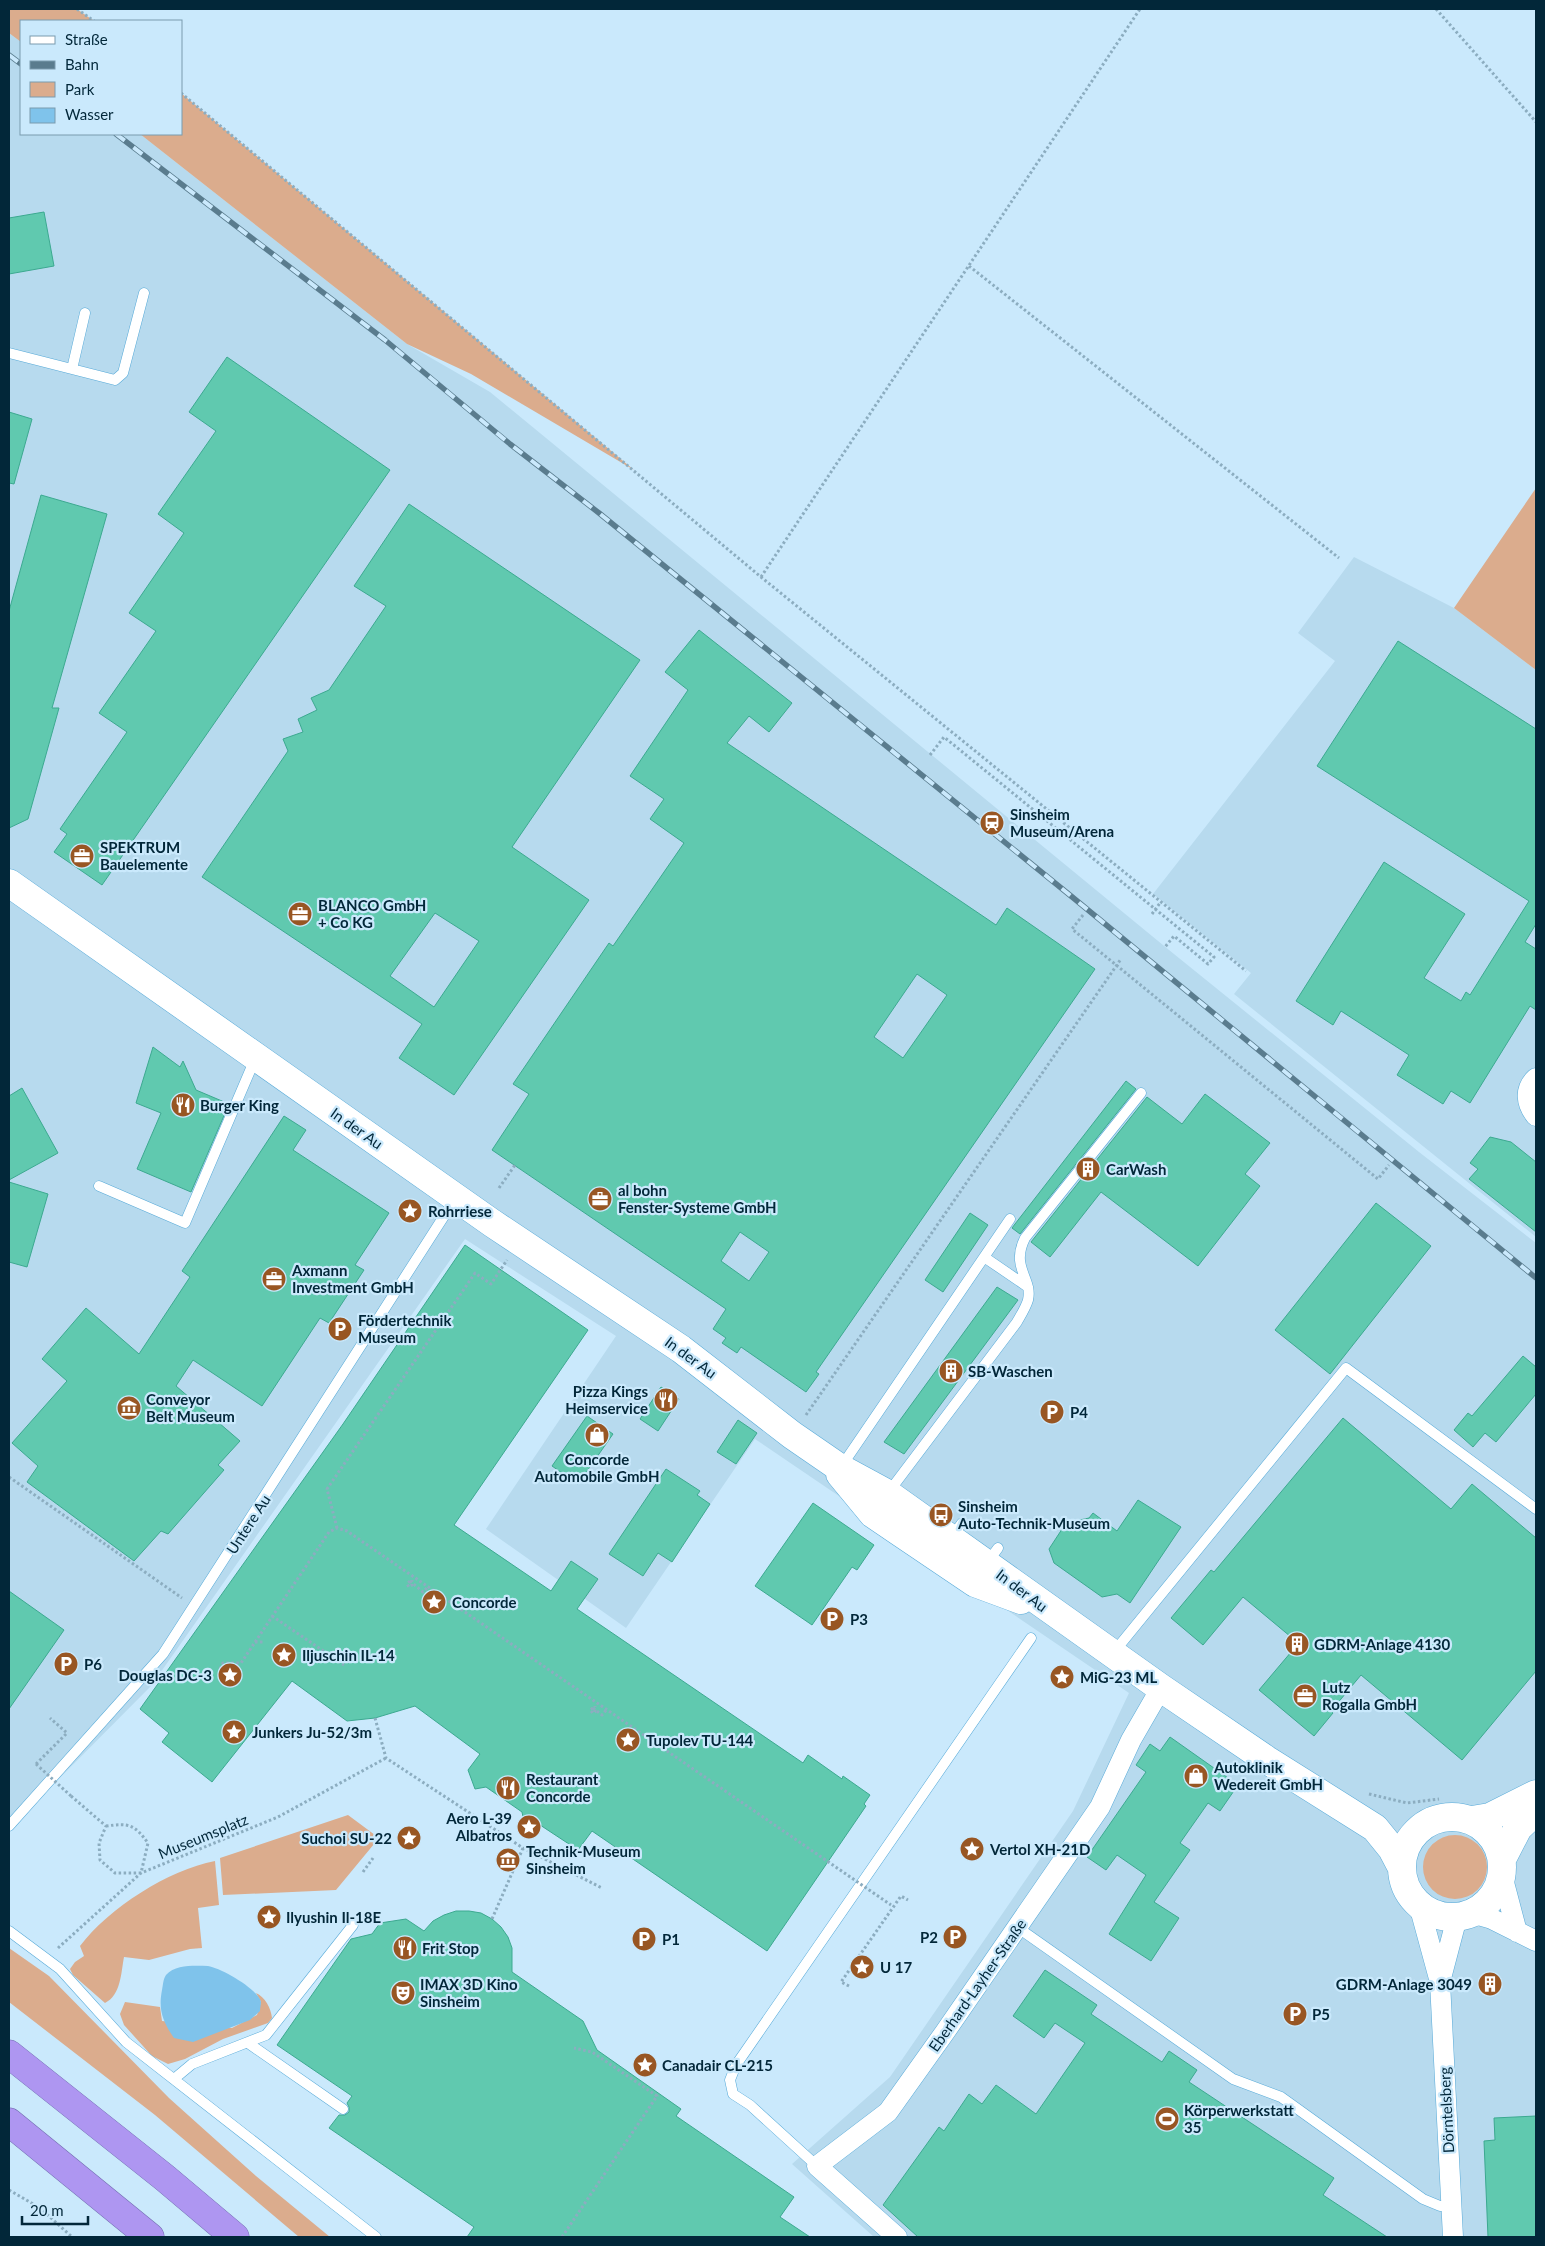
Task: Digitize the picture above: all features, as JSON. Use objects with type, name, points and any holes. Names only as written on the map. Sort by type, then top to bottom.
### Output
[{"type":"highway","points":[[9,2054],[165,2178],[235,2237]]},
{"type":"highway","points":[[9,2122],[150,2237]]},
{"type":"street","name":"In der Au","points":[[9,883],[456,1198],[680,1348],[792,1435],[834,1464],[956,1530],[992,1555],[1046,1609],[1267,1760],[1375,1828],[1392,1849],[1402,1868]]},
{"type":"street","points":[[1536,1078],[1529,1088],[1528,1095],[1528,1103],[1536,1116]]},
{"type":"street","points":[[834,1464],[873,1514],[975,1583],[1046,1609]]},
{"type":"street","name":"Eberhard-Layher-Straße","points":[[817,2166],[888,2112],[1100,1807],[1131,1740],[1161,1688]]},
{"type":"street","points":[[1472,1820],[1490,1817],[1536,1794]]},
{"type":"street","points":[[1466,1915],[1486,1904],[1497,1891],[1502,1867],[1518,1828],[1536,1811]]},
{"type":"street","points":[[1517,1932],[1497,1843],[1486,1829],[1472,1820],[1456,1816],[1441,1817],[1427,1823],[1415,1832],[1403,1855],[1402,1868],[1404,1882],[1410,1894],[1419,1905],[1432,1913],[1446,1917],[1466,1915],[1492,1919],[1517,1932],[1536,1941]]},
{"type":"street","name":"In der Au","points":[[1375,1828],[1399,1833],[1415,1832]]},
{"type":"street","name":"Dörntelsberg","points":[[1419,1905],[1440,1982],[1453,2237]]},
{"type":"street","name":"Dörntelsberg","points":[[1440,1982],[1455,1925],[1466,1915]]},
{"type":"street","points":[[817,2166],[897,2237]]},
{"type":"lane","points":[[9,353],[115,380],[123,373],[144,293]]},
{"type":"lane","points":[[72,368],[85,313]]},
{"type":"lane","points":[[99,1186],[185,1223],[256,1057]]},
{"type":"lane","points":[[888,1494],[1017,1322],[1028,1299],[1028,1287],[1019,1262],[1021,1246],[1025,1238],[1141,1093]]},
{"type":"lane","name":"Untere Au","points":[[9,1826],[163,1654],[195,1607],[456,1198]]},
{"type":"lane","points":[[834,1464],[984,1258],[1010,1219]]},
{"type":"lane","points":[[984,1258],[1028,1287]]},
{"type":"lane","points":[[1112,1654],[1346,1368],[1536,1509]]},
{"type":"lane","points":[[817,2166],[750,2106],[733,2094],[730,2080],[736,2065],[1031,1638]]},
{"type":"lane","points":[[174,2079],[192,2064],[266,2036],[353,1924]]},
{"type":"lane","points":[[1017,1928],[1233,2079],[1281,2097],[1424,2199],[1440,2206],[1451,2206]]},
{"type":"lane","points":[[9,1932],[60,1969],[126,2042],[376,2237]]},
{"type":"lane","points":[[248,2043],[343,2109]]},
{"type":"path","points":[[76,9],[92,20]]},
{"type":"path","points":[[761,577],[1140,9]]},
{"type":"path","points":[[1436,9],[1536,122]]},
{"type":"path","points":[[182,94],[761,577],[1246,972]]},
{"type":"path","points":[[969,266],[1339,558]]},
{"type":"path","points":[[930,755],[944,737],[1214,957],[1208,964],[1174,936],[1165,947]]},
{"type":"path","points":[[1152,914],[1160,903]]},
{"type":"path","points":[[1083,916],[1072,929],[1378,1179],[1389,1165]]},
{"type":"path","points":[[792,1435],[1121,959]]},
{"type":"path","points":[[499,1188],[515,1165]]},
{"type":"path","points":[[337,1528],[328,1489],[473,1272],[491,1284],[510,1256]]},
{"type":"path","points":[[9,1477],[195,1607]]},
{"type":"path","points":[[220,1669],[223,1663],[241,1663],[329,1532],[337,1528],[347,1531],[894,1906]]},
{"type":"path","points":[[411,1580],[423,1592],[428,1587]]},
{"type":"path","points":[[272,1616],[344,1666]]},
{"type":"path","points":[[255,1642],[264,1642]]},
{"type":"path","points":[[594,1707],[602,1715],[607,1709]]},
{"type":"path","points":[[50,1718],[67,1733],[36,1764],[106,1826],[124,1824],[137,1828],[148,1843],[142,1873],[115,1873],[100,1860],[99,1843],[106,1826]]},
{"type":"path","points":[[375,1718],[386,1758],[523,1848],[602,1888]]},
{"type":"path","name":"Museumsplatz","points":[[46,1958],[142,1873],[278,1817],[386,1758]]},
{"type":"path","points":[[492,1919],[523,1848]]},
{"type":"path","points":[[363,1872],[373,1858]]},
{"type":"path","points":[[849,1986],[841,1982],[901,1896],[908,1900]]},
{"type":"path","points":[[562,2237],[657,2096],[592,2052],[574,2048]]},
{"type":"path","points":[[9,2190],[40,2208],[72,2237]]},
{"type":"shaded area","points":[[9,33],[20,41],[20,135],[141,135],[407,344],[490,392],[1169,950],[1419,1152],[1536,1243],[1536,2237],[874,2237],[792,2164],[890,2077],[1073,1811],[1129,1693],[755,1439],[626,1628],[486,1529],[616,1336],[465,1239],[151,1686],[9,1829]]},
{"type":"shaded area","points":[[1354,557],[1454,608],[1536,670],[1536,1237],[1234,994],[1251,973],[1153,894],[1335,661],[1298,633]]},
{"type":"green space","points":[[9,9],[77,9],[93,20],[20,20],[20,41],[9,33]]},
{"type":"green space","points":[[182,94],[634,470],[471,374],[407,344],[141,135],[182,135]]},
{"type":"green space","points":[[1536,488],[1536,670],[1454,608]]},
{"type":"green space","points":[[348,1815],[379,1838],[336,1890],[223,1895],[220,1858]]},
{"type":"green space","points":[[1455,1835],[1473,1841],[1481,1849],[1487,1867],[1481,1885],[1473,1893],[1455,1899],[1437,1893],[1429,1885],[1423,1867],[1429,1849],[1437,1841]]},
{"type":"green space","points":[[215,1861],[219,1905],[198,1908],[202,1948],[190,1949],[149,1960],[124,1957],[117,1989],[114,1995],[105,2003],[73,1975],[70,1969],[75,1962],[84,1956],[80,1946],[92,1932],[123,1905],[159,1882],[178,1873]]},
{"type":"green space","points":[[9,1948],[49,1976],[169,2098],[256,2176],[330,2237],[299,2237],[155,2115],[9,2002]]},
{"type":"green space","points":[[256,1993],[265,2000],[269,2007],[272,2018],[268,2023],[223,2039],[185,2059],[168,2064],[152,2056],[124,2025],[120,2014],[125,2002],[160,2007],[162,2021],[232,2028],[257,2015],[261,2002]]},
{"type":"water","points":[[208,1966],[230,1975],[253,1991],[261,2002],[260,2011],[250,2020],[193,2042],[174,2038],[164,2021],[161,2010],[161,1997],[165,1977],[170,1971],[180,1967]]},
{"type":"building","points":[[44,212],[54,266],[9,274],[9,218]]},
{"type":"building","points":[[227,357],[390,470],[102,885],[54,852],[67,834],[60,829],[127,732],[99,713],[156,631],[129,613],[184,533],[158,514],[216,431],[189,412]]},
{"type":"building","points":[[9,412],[32,419],[14,484],[9,483]]},
{"type":"building","points":[[41,495],[107,514],[52,708],[59,708],[28,819],[9,828],[9,611]]},
{"type":"building","points":[[409,504],[640,660],[512,847],[589,900],[454,1095],[399,1058],[422,1024],[202,877],[288,751],[283,739],[303,732],[298,719],[317,710],[311,698],[329,690],[386,606],[354,586]],"holes":[[[435,913],[479,941],[434,1007],[390,976]]]},
{"type":"building","points":[[699,630],[792,703],[769,732],[749,716],[727,743],[996,925],[1007,908],[1095,969],[816,1372],[819,1374],[806,1392],[741,1347],[737,1353],[722,1343],[726,1338],[713,1329],[726,1309],[492,1150],[529,1094],[513,1084],[609,943],[613,946],[684,843],[650,819],[664,799],[630,776],[688,690],[665,672]],"holes":[[[917,974],[947,995],[903,1058],[874,1037]],[[740,1232],[769,1252],[749,1281],[721,1261]]]},
{"type":"building","points":[[1398,641],[1536,729],[1536,924],[1525,942],[1536,949],[1536,1010],[1530,1006],[1470,1103],[1451,1091],[1443,1104],[1397,1075],[1409,1055],[1341,1011],[1333,1025],[1296,1001],[1384,862],[1465,914],[1424,978],[1461,1001],[1466,992],[1470,995],[1529,901],[1317,766]]},
{"type":"building","points":[[153,1047],[180,1067],[183,1061],[196,1090],[229,1104],[191,1192],[137,1169],[161,1113],[136,1103]]},
{"type":"building","points":[[1126,1081],[1136,1089],[1020,1234],[1012,1228]]},
{"type":"building","points":[[22,1088],[58,1153],[9,1180],[9,1096]]},
{"type":"building","points":[[1205,1094],[1270,1143],[1245,1174],[1260,1186],[1198,1266],[1101,1192],[1050,1257],[1031,1242],[1147,1097],[1182,1124]]},
{"type":"building","points":[[284,1116],[306,1130],[293,1150],[389,1213],[355,1265],[364,1270],[329,1323],[320,1318],[262,1406],[193,1360],[176,1386],[240,1441],[218,1465],[224,1470],[168,1534],[161,1531],[134,1561],[27,1482],[38,1466],[12,1443],[67,1381],[42,1359],[86,1308],[139,1354],[190,1277],[182,1271]]},
{"type":"building","points":[[1490,1137],[1511,1142],[1536,1162],[1536,1232],[1469,1179],[1478,1169],[1470,1163]]},
{"type":"building","points":[[9,1182],[48,1194],[27,1267],[9,1262]]},
{"type":"building","points":[[1376,1203],[1431,1246],[1330,1374],[1275,1330]]},
{"type":"building","points":[[970,1213],[988,1225],[943,1292],[925,1280]]},
{"type":"building","points":[[465,1245],[588,1330],[454,1525],[551,1591],[571,1561],[598,1579],[577,1609],[803,1763],[808,1755],[842,1779],[843,1776],[870,1795],[864,1804],[866,1806],[767,1951],[592,1831],[578,1850],[534,1821],[524,1822],[522,1812],[486,1787],[475,1789],[468,1770],[480,1754],[415,1706],[375,1718],[347,1721],[292,1681],[212,1782],[162,1742],[169,1733],[140,1709],[343,1424]]},
{"type":"building","name":"SB-Waschen","points":[[997,1287],[1018,1300],[904,1454],[884,1442]]},
{"type":"building","points":[[1523,1356],[1536,1367],[1536,1394],[1496,1442],[1485,1433],[1473,1447],[1454,1430],[1468,1413],[1472,1416]]},
{"type":"building","points":[[661,1387],[679,1399],[658,1431],[640,1419]]},
{"type":"building","points":[[587,1416],[613,1434],[578,1484],[552,1466]]},
{"type":"building","points":[[1343,1418],[1451,1509],[1472,1484],[1536,1538],[1536,1671],[1462,1760],[1361,1675],[1331,1711],[1333,1713],[1314,1736],[1259,1690],[1297,1645],[1295,1644],[1297,1642],[1243,1597],[1203,1645],[1171,1618],[1211,1570],[1214,1572]]},
{"type":"building","points":[[738,1420],[757,1433],[736,1464],[717,1452]]},
{"type":"building","points":[[666,1469],[700,1491],[697,1495],[710,1504],[672,1562],[658,1553],[643,1576],[609,1554]]},
{"type":"building","points":[[1138,1500],[1181,1527],[1130,1603],[1117,1594],[1102,1597],[1054,1563],[1049,1549],[1066,1523],[1089,1518],[1093,1513],[1117,1531]]},
{"type":"building","points":[[813,1503],[874,1545],[857,1570],[852,1567],[812,1625],[755,1586]]},
{"type":"building","points":[[9,1591],[64,1630],[9,1709]]},
{"type":"building","points":[[1170,1737],[1238,1785],[1220,1811],[1208,1803],[1180,1843],[1190,1850],[1154,1902],[1179,1918],[1151,1961],[1109,1934],[1146,1875],[1117,1855],[1106,1870],[1087,1857],[1146,1772],[1136,1765],[1150,1744],[1160,1751]]},
{"type":"building","points":[[456,1911],[481,1913],[501,1927],[508,1937],[512,1948],[512,1972],[583,2021],[597,2050],[681,2109],[676,2116],[794,2197],[780,2217],[810,2237],[467,2237],[474,2227],[329,2128],[339,2115],[345,2115],[349,2112],[347,2103],[352,2096],[277,2045],[351,1939],[372,1934],[380,1923],[406,1919],[424,1931],[433,1921]]},
{"type":"building","points":[[1045,1970],[1097,2005],[1091,2014],[1162,2062],[1169,2051],[1197,2070],[1189,2082],[1334,2178],[1323,2195],[1387,2237],[918,2237],[883,2205],[939,2127],[944,2131],[969,2094],[982,2104],[996,2085],[1036,2114],[1085,2043],[1055,2023],[1044,2038],[1013,2016]]},
{"type":"building","points":[[1536,2116],[1536,2237],[1488,2237],[1484,2141],[1495,2140],[1494,2118]]},
{"type":"railway","points":[[9,55],[20,63]]},
{"type":"railway","points":[[117,135],[385,340],[510,444],[599,513],[1071,896],[1536,1278]]},
{"type":"place","name":"Sinsheim Museum/Arena","points":[[992,823]]},
{"type":"place","name":"SPEKTRUM Bauelemente","points":[[82,856]]},
{"type":"place","name":"BLANCO GmbH + Co KG","points":[[300,914]]},
{"type":"place","name":"Burger King","points":[[183,1105]]},
{"type":"place","name":"CarWash","points":[[1088,1169]]},
{"type":"place","name":"al bohn Fenster-Systeme GmbH","points":[[600,1199]]},
{"type":"place","name":"Rohrriese","points":[[410,1211]]},
{"type":"place","name":"Axmann Investment GmbH","points":[[274,1279]]},
{"type":"place","name":"Fördertechnik Museum","points":[[340,1329]]},
{"type":"place","name":"SB-Waschen","points":[[951,1371]]},
{"type":"place","name":"Pizza Kings Heimservice","points":[[666,1400]]},
{"type":"place","name":"Conveyor Belt Museum","points":[[129,1408]]},
{"type":"place","name":"P4","points":[[1052,1412]]},
{"type":"place","name":"Concorde Automobile GmbH","points":[[597,1435]]},
{"type":"place","name":"Sinsheim Auto-Technik-Museum","points":[[941,1515]]},
{"type":"place","name":"Concorde","points":[[434,1602]]},
{"type":"place","name":"P3","points":[[832,1619]]},
{"type":"place","name":"GDRM-Anlage 4130","points":[[1297,1644]]},
{"type":"place","name":"Iljuschin IL-14","points":[[284,1655]]},
{"type":"place","name":"P6","points":[[66,1664]]},
{"type":"place","name":"Douglas DC-3","points":[[230,1675]]},
{"type":"place","name":"MiG-23 ML","points":[[1062,1677]]},
{"type":"place","name":"Lutz Rogalla GmbH","points":[[1305,1696]]},
{"type":"place","name":"Junkers Ju-52/3m","points":[[234,1732]]},
{"type":"place","name":"Tupolev TU-144","points":[[628,1740]]},
{"type":"place","name":"Autoklinik Wedereit GmbH","points":[[1196,1776]]},
{"type":"place","name":"Restaurant Concorde","points":[[508,1788]]},
{"type":"place","name":"Aero L-39 Albatros","points":[[529,1827]]},
{"type":"place","name":"Suchoi SU-22","points":[[409,1838]]},
{"type":"place","name":"Vertol XH-21D","points":[[972,1849]]},
{"type":"place","name":"Technik-Museum Sinsheim","points":[[508,1860]]},
{"type":"place","name":"Ilyushin Il-18E","points":[[269,1917]]},
{"type":"place","name":"P2","points":[[955,1937]]},
{"type":"place","name":"P1","points":[[644,1939]]},
{"type":"place","name":"Frit Stop","points":[[405,1948]]},
{"type":"place","name":"U 17","points":[[862,1967]]},
{"type":"place","name":"GDRM-Anlage 3049","points":[[1490,1984]]},
{"type":"place","name":"IMAX 3D Kino Sinsheim","points":[[403,1993]]},
{"type":"place","name":"P5","points":[[1295,2014]]},
{"type":"place","name":"Canadair CL-215","points":[[645,2065]]},
{"type":"place","name":"Körperwerkstatt 35","points":[[1167,2119]]}]
